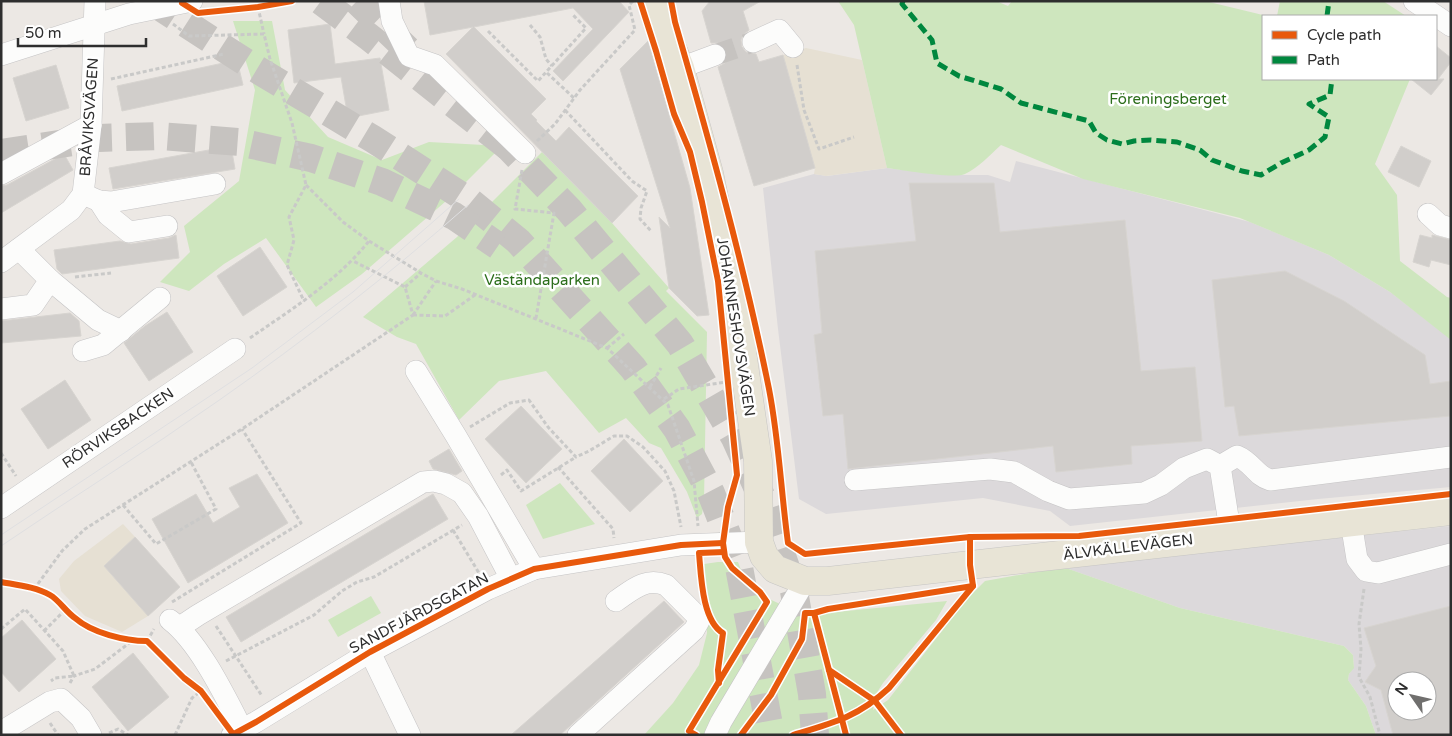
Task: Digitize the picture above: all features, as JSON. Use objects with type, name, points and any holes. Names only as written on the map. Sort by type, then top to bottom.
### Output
[{"type":"main road","name":"JOHANNESHOVSVÄGEN","points":[[646,2],[664,28],[680,68],[710,173],[737,317],[758,460],[759,542]]},
{"type":"main road","name":"ÄLVKÄLLEVÄGEN","points":[[759,542],[764,556],[775,569],[805,581],[828,581],[1451,511]]},
{"type":"street","name":"BRÅVIKSVÄGEN","points":[[1,262],[71,210],[91,198],[94,1]]},
{"type":"street","points":[[1,55],[129,14],[192,1]]},
{"type":"street","points":[[389,1],[392,21],[409,56],[436,64],[525,153]]},
{"type":"street","points":[[1414,1],[1435,15]]},
{"type":"street","points":[[1437,17],[1451,26]]},
{"type":"street","points":[[753,42],[780,30],[793,47]]},
{"type":"street","points":[[680,68],[715,55]]},
{"type":"street","points":[[1,174],[91,124]]},
{"type":"street","points":[[91,198],[111,202],[215,184]]},
{"type":"street","points":[[91,198],[129,232],[167,226]]},
{"type":"street","points":[[1428,214],[1440,225],[1451,228]]},
{"type":"street","points":[[19,249],[50,280],[98,320],[121,330]]},
{"type":"street","points":[[1,309],[33,305],[50,280]]},
{"type":"street","points":[[83,351],[103,345],[160,298]]},
{"type":"street","name":"RÖRVIKSBACKEN","points":[[1,508],[235,348]]},
{"type":"street","points":[[416,371],[486,485],[534,569]]},
{"type":"street","points":[[1220,466],[1237,456],[1246,460],[1262,478],[1270,480],[1451,457]]},
{"type":"street","points":[[855,480],[990,469],[1014,472],[1048,491],[1069,499],[1144,493],[1161,485],[1184,468],[1207,459],[1220,466]]},
{"type":"street","points":[[1220,466],[1230,536]]},
{"type":"street","points":[[237,732],[210,670],[168,619],[205,610],[423,482],[434,481],[446,484],[462,493],[478,516],[511,579]]},
{"type":"street","points":[[1351,522],[1357,559],[1366,571],[1378,573],[1451,554]]},
{"type":"street","name":"SANDFJÄRDSGATAN","points":[[237,732],[370,652],[488,589],[534,569],[690,544],[759,542]]},
{"type":"street","points":[[715,735],[805,581]]},
{"type":"street","points":[[578,735],[694,630],[699,621],[696,615],[666,585],[660,582],[641,584],[616,601]]},
{"type":"street","points":[[370,652],[407,733]]},
{"type":"street","points":[[1,732],[50,702],[61,699],[81,718],[91,735]]},
{"type":"path","points":[[536,318],[554,213],[515,209],[525,153],[555,124],[574,98],[635,30],[629,5],[632,1]]},
{"type":"path","points":[[250,8],[267,6]]},
{"type":"path","points":[[258,7],[270,59],[292,124],[306,185],[343,222],[369,241],[421,273],[436,281],[462,289],[607,348],[663,399],[668,405],[694,481],[690,544]]},
{"type":"path","points":[[488,31],[538,81],[586,28],[573,15]]},
{"type":"path","points":[[169,21],[190,36],[264,34]]},
{"type":"path","points":[[530,26],[540,37],[546,60],[552,66]]},
{"type":"path","points":[[793,47],[804,110],[819,149],[854,137]]},
{"type":"path","points":[[93,83],[224,54]]},
{"type":"path","points":[[547,73],[574,98]]},
{"type":"path","points":[[565,110],[632,181],[647,191],[640,219],[651,231]]},
{"type":"path","points":[[304,301],[287,265],[294,240],[289,217],[306,185]]},
{"type":"path","points":[[235,348],[304,301],[353,261],[369,241]]},
{"type":"path","points":[[353,261],[405,287],[413,315]]},
{"type":"path","points":[[50,280],[111,273]]},
{"type":"path","points":[[405,287],[421,273]]},
{"type":"path","points":[[34,589],[62,550],[79,535],[413,315],[436,281]]},
{"type":"path","points":[[413,315],[445,316],[476,295]]},
{"type":"path","points":[[607,348],[624,334]]},
{"type":"path","points":[[650,387],[661,368]]},
{"type":"path","points":[[726,373],[728,391]]},
{"type":"path","points":[[663,399],[678,389],[727,382]]},
{"type":"path","points":[[456,436],[510,403],[529,400],[548,427],[576,457]]},
{"type":"path","points":[[147,640],[154,630],[168,619],[186,594],[301,523],[242,429]]},
{"type":"path","points":[[486,485],[507,470],[521,491],[558,467],[614,436],[627,436],[643,447],[665,471],[674,491],[681,522],[690,544]]},
{"type":"path","points":[[1,453],[26,491]]},
{"type":"path","points":[[123,505],[156,544],[216,509],[191,462]]},
{"type":"path","points":[[558,467],[613,529]]},
{"type":"path","points":[[210,670],[235,655],[314,615],[342,591],[357,582],[374,577],[478,516]]},
{"type":"path","points":[[453,530],[488,589]]},
{"type":"path","points":[[1366,571],[1359,624],[1361,649],[1359,677],[1370,697],[1380,735]]},
{"type":"path","points":[[25,587],[42,592]]},
{"type":"path","points":[[44,631],[63,608],[71,616]]},
{"type":"path","points":[[1,629],[25,609],[63,651],[74,676]]},
{"type":"path","points":[[205,610],[272,711]]},
{"type":"path","points":[[124,639],[132,641],[147,640]]},
{"type":"path","points":[[147,640],[153,647]]},
{"type":"path","points":[[61,699],[74,676],[95,669],[132,641]]},
{"type":"path","points":[[175,735],[198,688],[206,698]]},
{"type":"path","points":[[105,735],[118,728],[128,735]]},
{"type":"shaded area","points":[[806,48],[862,60],[887,168],[826,176],[814,174],[815,168],[783,55]]},
{"type":"shaded area","points":[[1016,161],[1250,222],[1329,255],[1390,292],[1451,339],[1451,487],[1318,499],[1070,526],[1050,511],[983,498],[826,514],[799,499],[763,188],[814,174],[827,176],[887,168],[945,175],[988,175],[1010,182]]},
{"type":"shaded area","points":[[123,524],[135,537],[104,566],[148,616],[122,632],[85,616],[61,591],[59,579],[74,561]]},
{"type":"shaded area","points":[[1451,526],[1451,735],[1376,735],[1366,706],[1348,680],[1349,674],[1354,667],[1353,655],[1344,646],[1180,608],[1063,567]]},
{"type":"green space","name":"Föreningsberget","points":[[838,1],[996,1],[1008,6],[1012,1],[1205,1],[1263,15],[1262,80],[1410,80],[1375,164],[1397,195],[1400,261],[1447,297],[1451,298],[1451,340],[1390,292],[1329,255],[1240,218],[1083,179],[1001,145],[984,161],[965,174],[939,175],[887,168],[854,25]]},
{"type":"green space","points":[[1280,1],[1383,1],[1404,15],[1277,15]]},
{"type":"green space","points":[[233,21],[272,21],[285,90],[328,137],[382,160],[429,142],[502,146],[453,195],[362,274],[316,307],[266,238],[224,264],[189,291],[160,282],[190,252],[184,226],[239,181],[255,90]]},
{"type":"green space","name":"Väständaparken","points":[[542,152],[612,223],[669,288],[666,291],[707,332],[704,501],[702,514],[697,518],[687,492],[661,448],[649,443],[626,418],[599,433],[546,371],[499,381],[459,420],[416,344],[397,337],[363,317],[457,237]]},
{"type":"green space","points":[[560,483],[595,524],[543,539],[526,505]]},
{"type":"green space","points":[[738,562],[746,583],[761,595],[799,613],[826,613],[947,601],[936,620],[883,683],[876,694],[873,710],[888,700],[967,599],[985,581],[1063,567],[1180,608],[1344,646],[1353,655],[1354,668],[1349,674],[1348,680],[1366,706],[1376,735],[644,735],[673,703],[699,665],[707,633],[704,564]]},
{"type":"green space","points":[[371,596],[381,613],[338,637],[328,620]]},
{"type":"building","points":[[424,1],[619,1],[629,12],[563,81],[553,71],[593,29],[573,8],[474,27],[546,99],[531,114],[536,121],[556,141],[569,127],[638,196],[612,223],[446,54],[473,27],[430,35]]},
{"type":"building","points":[[710,1],[761,1],[743,11],[749,30],[743,35],[741,40],[742,47],[746,52],[756,54],[759,62],[783,55],[815,168],[754,186],[718,67],[725,63],[727,51],[723,45],[711,43],[702,11]]},
{"type":"building","points":[[330,24],[335,64],[380,58],[389,110],[348,118],[341,77],[294,83],[288,30]]},
{"type":"building","points":[[648,41],[690,188],[709,315],[697,316],[669,288],[659,217],[670,228],[620,69]]},
{"type":"building","points":[[1437,47],[1451,58],[1451,62],[1438,79],[1444,79],[1431,95],[1412,80],[1437,80]]},
{"type":"building","points":[[237,60],[243,85],[122,111],[117,86]]},
{"type":"building","points":[[56,65],[69,108],[26,121],[13,78]]},
{"type":"building","points":[[231,146],[235,169],[113,189],[109,168]]},
{"type":"building","points":[[1401,146],[1431,161],[1419,187],[1388,172]]},
{"type":"building","points":[[64,154],[73,170],[1,213],[1,186],[7,185]]},
{"type":"building","points":[[909,183],[994,183],[1000,232],[1125,220],[1141,371],[1195,367],[1202,441],[1131,446],[1132,464],[1056,472],[1053,446],[848,469],[843,414],[823,416],[814,335],[822,333],[815,251],[916,241]]},
{"type":"building","points":[[176,235],[179,258],[62,274],[57,269],[54,250],[120,241],[131,244],[169,238]]},
{"type":"building","points":[[1420,235],[1432,238],[1432,235],[1451,240],[1451,265],[1431,260],[1429,267],[1413,262]]},
{"type":"building","points":[[260,247],[287,287],[243,316],[217,276]]},
{"type":"building","points":[[1285,271],[1344,301],[1425,355],[1430,384],[1451,381],[1451,416],[1239,436],[1234,406],[1225,407],[1212,280]]},
{"type":"building","points":[[167,312],[193,352],[149,381],[124,343],[145,326]]},
{"type":"building","points":[[70,313],[79,321],[81,336],[1,343],[1,321]]},
{"type":"building","points":[[65,380],[91,420],[48,449],[21,409]]},
{"type":"building","points":[[521,406],[562,449],[526,483],[485,439]]},
{"type":"building","points":[[624,439],[663,481],[630,512],[591,471]]},
{"type":"building","points":[[449,449],[462,471],[456,475],[433,469],[429,461]]},
{"type":"building","points":[[257,474],[288,523],[188,583],[152,519],[196,494],[213,523],[240,507],[229,488]]},
{"type":"building","points":[[433,494],[448,519],[241,642],[226,617]]},
{"type":"building","points":[[135,537],[180,587],[148,616],[104,566]]},
{"type":"building","points":[[664,601],[684,622],[560,735],[511,735]]},
{"type":"building","points":[[1451,606],[1451,735],[1393,735],[1389,721],[1437,721],[1437,671],[1387,671],[1387,712],[1381,690],[1365,682],[1376,666],[1364,628]]},
{"type":"building","points":[[22,620],[56,659],[19,692],[1,672],[1,638]]},
{"type":"building","points":[[133,653],[169,697],[128,731],[92,687]]},
{"type":"tunnel","points":[[151,1],[253,67],[373,139],[468,200],[518,241],[633,368],[677,429],[711,493],[738,562],[771,735]]},
{"type":"tunnel","points":[[321,1],[511,149]]},
{"type":"tunnel","points":[[357,1],[410,52]]},
{"type":"tunnel","points":[[715,55],[753,42]]},
{"type":"tunnel","points":[[1,153],[99,138],[159,136],[239,142],[311,158],[382,182],[454,216],[498,246]]},
{"type":"tunnel","points":[[499,137],[569,210],[680,344],[735,438],[763,500],[794,591],[812,694],[815,735]]},
{"type":"tram line","points":[[1,535],[252,368],[353,292],[459,199]]},
{"type":"tram line","points":[[1,546],[191,420],[283,354],[377,282],[468,205]]},
{"type":"marked path","points":[[903,1],[902,4],[932,40],[937,63],[959,76],[1001,89],[1021,103],[1089,121],[1096,133],[1107,140],[1122,144],[1151,140],[1177,142],[1200,150],[1212,160],[1242,171],[1261,175],[1309,150],[1325,137],[1329,117],[1309,104],[1330,95],[1332,80]]},
{"type":"marked path","points":[[1327,15],[1329,1]]},
{"type":"cycle path","points":[[182,3],[198,13],[258,7],[292,1]]},
{"type":"cycle path","points":[[640,1],[674,114],[690,152],[718,281],[737,475],[728,507],[723,543],[725,557],[732,568],[760,592],[767,602],[689,731],[696,735]]},
{"type":"cycle path","points":[[671,1],[675,22],[726,204],[749,296],[769,389],[788,543],[805,554],[970,537],[1079,536],[1451,494]]},
{"type":"cycle path","points":[[793,735],[844,718],[867,706],[889,688],[973,586],[970,565],[970,537]]},
{"type":"cycle path","points":[[232,735],[370,652],[488,589],[534,569],[681,545],[723,543]]},
{"type":"cycle path","points":[[719,683],[718,670],[723,633],[716,627],[707,608],[702,585],[699,553],[724,552]]},
{"type":"cycle path","points":[[1,582],[45,592],[82,623],[99,632],[129,640],[147,641],[184,678],[201,691],[233,734]]},
{"type":"cycle path","points":[[741,735],[771,695],[802,639],[805,613],[973,586]]},
{"type":"cycle path","points":[[814,613],[846,735]]},
{"type":"cycle path","points":[[829,670],[875,701],[901,735]]}]
